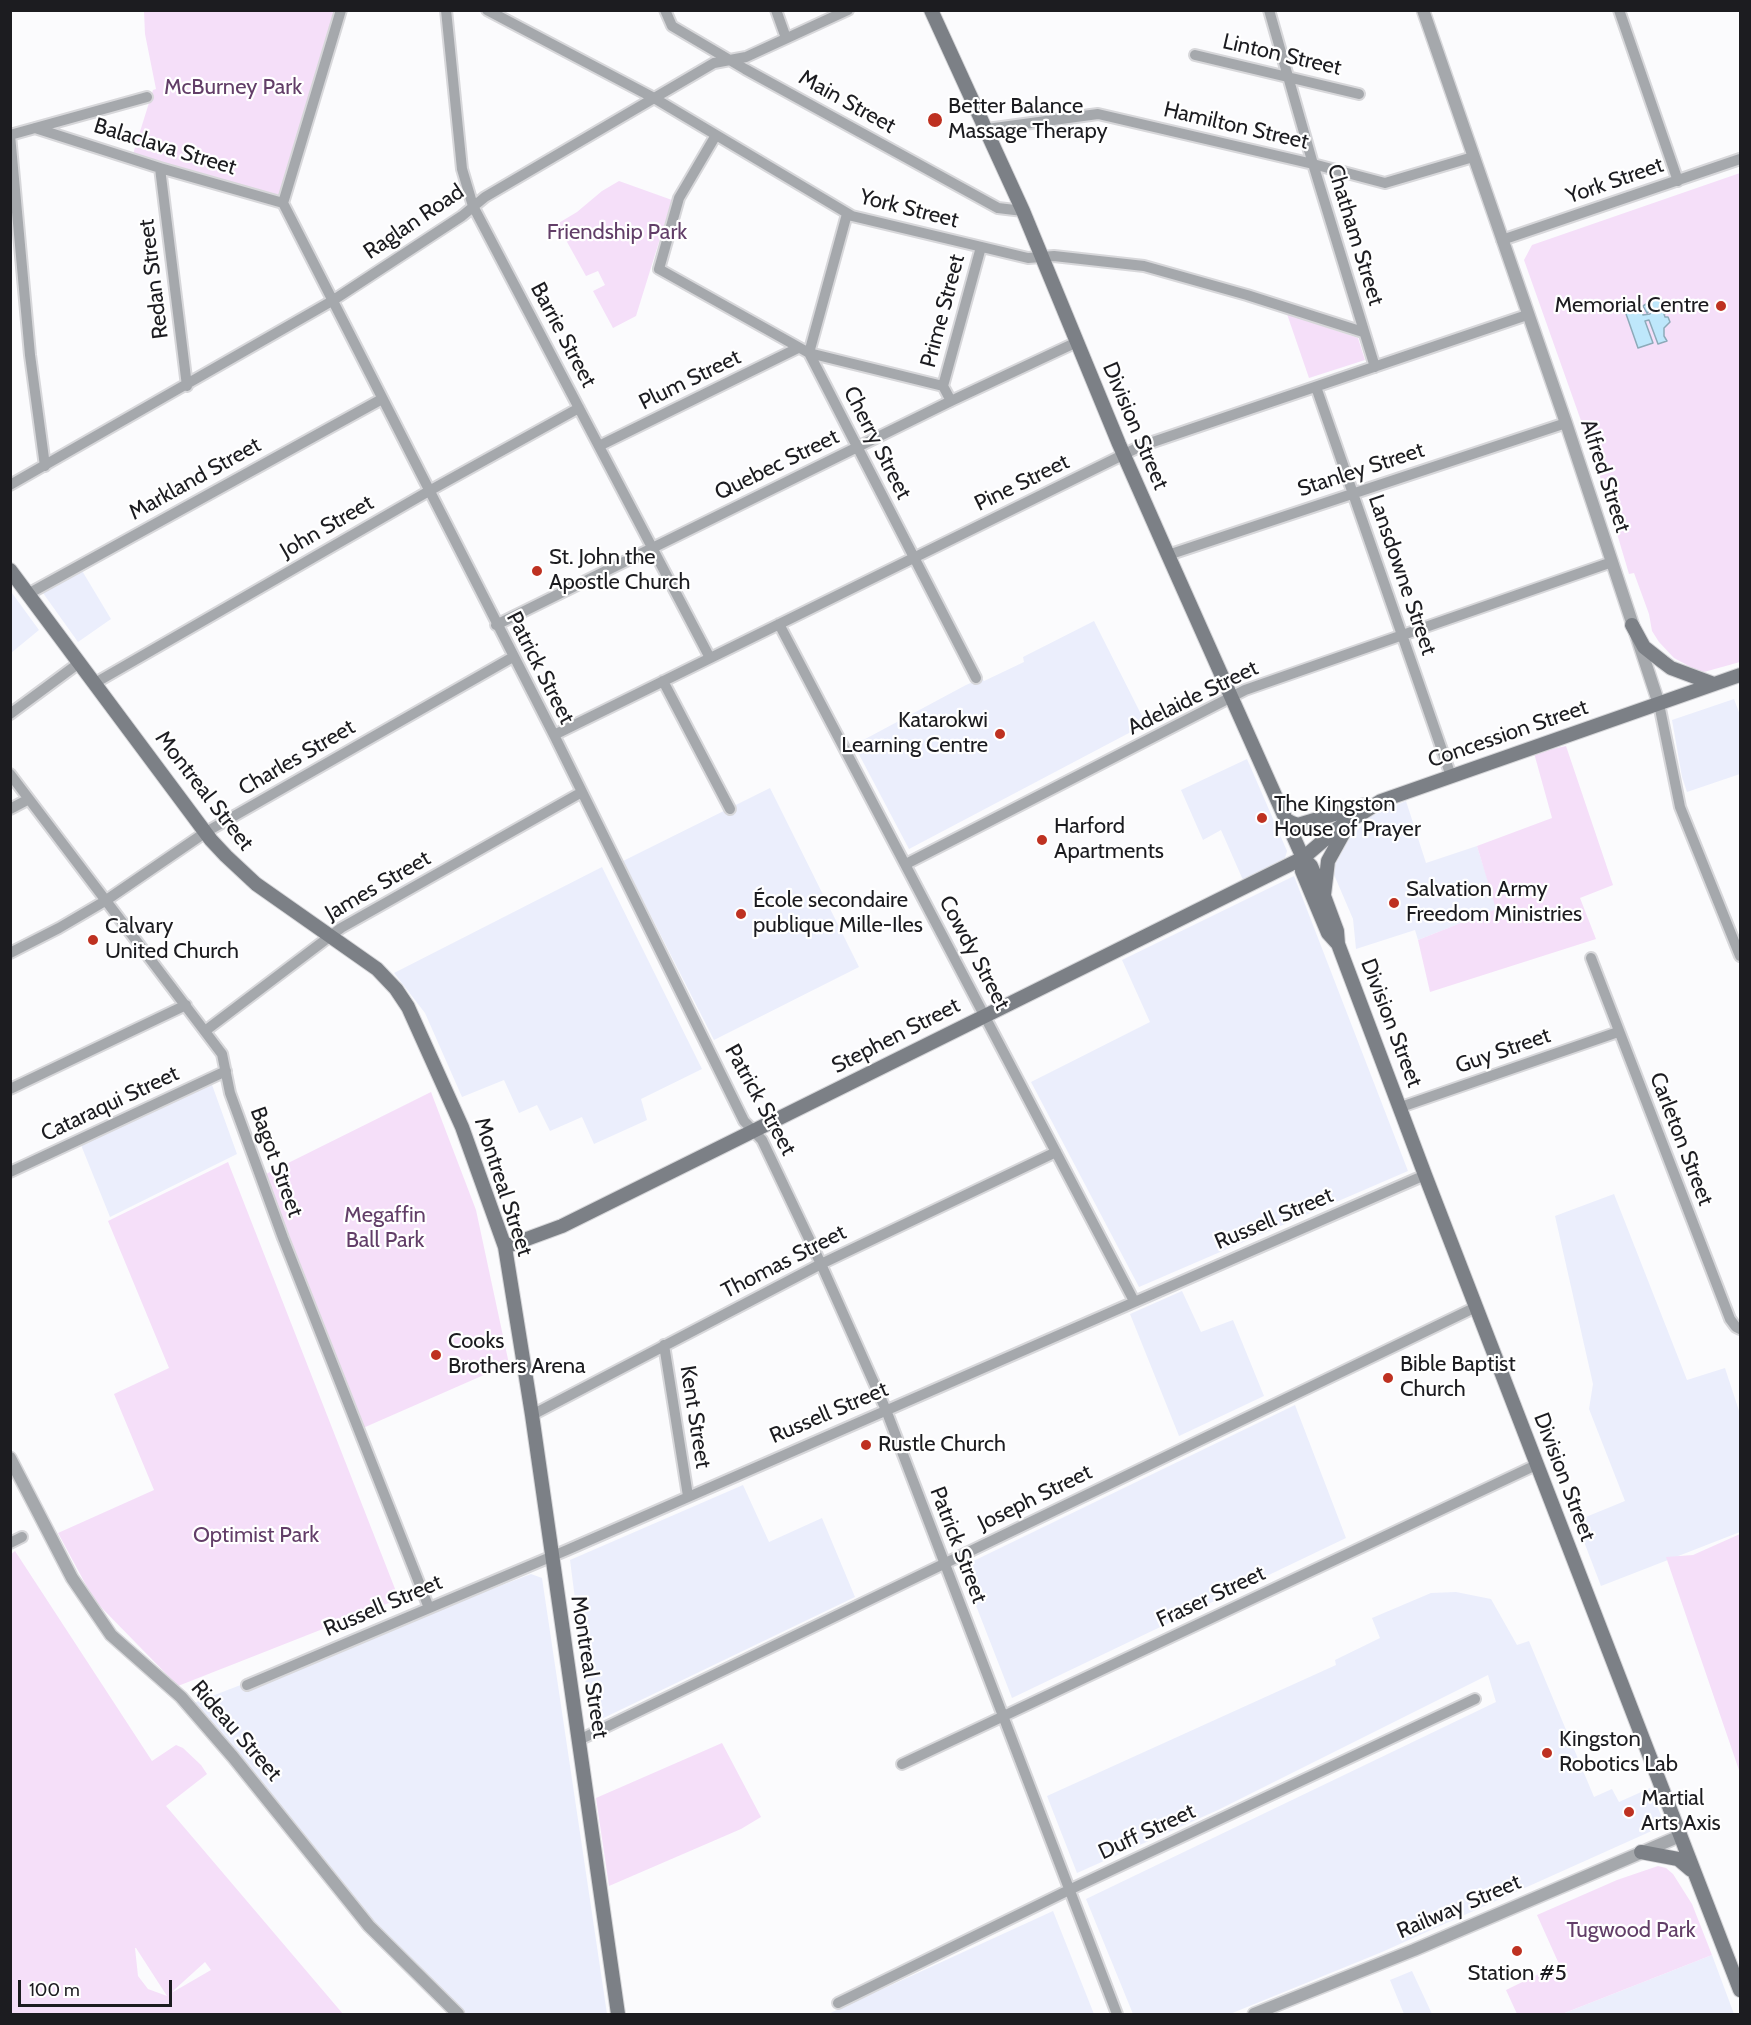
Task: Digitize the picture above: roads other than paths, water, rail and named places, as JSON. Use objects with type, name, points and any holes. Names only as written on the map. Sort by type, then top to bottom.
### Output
[{"type":"main road","name":"Division Street","points":[[931,10],[1023,211],[1124,455],[1285,819],[1303,858],[1311,866],[1324,896],[1337,931],[1338,944],[1425,1174],[1740,1990]]},
{"type":"main road","name":"Montreal Street","points":[[10,570],[226,856],[256,884],[377,969],[396,989],[408,1007],[462,1127],[505,1247],[532,1415],[618,2014]]},
{"type":"main road","points":[[1632,625],[1644,647],[1671,668],[1714,684]]},
{"type":"main road","name":"Concession Street","points":[[1303,858],[1317,844],[1351,819],[1381,801],[1714,684],[1740,677]]},
{"type":"main road","points":[[1285,819],[1298,825],[1381,801]]},
{"type":"main road","points":[[1324,896],[1328,861],[1351,819]]},
{"type":"main road","name":"Division Street","points":[[1303,858],[1302,871],[1328,933],[1338,944]]},
{"type":"main road","name":"Stephen Street","points":[[505,1247],[561,1226],[1303,858]]},
{"type":"main road","points":[[1641,1852],[1678,1859],[1694,1874]]},
{"type":"street","points":[[283,203],[341,10]]},
{"type":"street","name":"Barrie Street","points":[[446,10],[462,169],[473,207],[710,658]]},
{"type":"street","name":"York Street","points":[[487,10],[654,98],[846,214],[1028,258],[1054,256],[1144,266],[1247,295],[1363,332]]},
{"type":"street","name":"Main Street","points":[[665,10],[672,26],[730,60],[998,208],[1023,211]]},
{"type":"street","points":[[776,10],[786,38]]},
{"type":"street","name":"Raglan Road","points":[[10,485],[187,386],[332,301],[462,216],[485,197],[714,63],[746,57],[848,10]]},
{"type":"street","name":"Chatham Street","points":[[1269,10],[1375,367]]},
{"type":"street","name":"Alfred Street","points":[[1423,10],[1566,423],[1659,704],[1680,807],[1740,956]]},
{"type":"street","points":[[1619,10],[1678,181]]},
{"type":"street","name":"Linton Street","points":[[1196,55],[1359,94]]},
{"type":"street","points":[[45,466],[30,355],[10,135],[147,97]]},
{"type":"street","name":"Hamilton Street","points":[[987,129],[1098,114],[1385,183],[1473,157]]},
{"type":"street","name":"Balaclava Street","points":[[35,128],[160,168],[283,203]]},
{"type":"street","points":[[716,135],[679,198],[659,269],[798,348],[809,353],[944,386],[951,402]]},
{"type":"street","name":"York Street","points":[[1502,240],[1740,159]]},
{"type":"street","name":"Redan Street","points":[[160,168],[187,386]]},
{"type":"street","name":"Patrick Street","points":[[283,203],[554,735],[744,1121],[762,1140],[822,1264],[886,1410],[1117,2014]]},
{"type":"street","points":[[809,353],[846,214]]},
{"type":"street","name":"Prime Street","points":[[944,386],[981,247]]},
{"type":"street","name":"Pine Street","points":[[554,735],[1141,446],[1527,315]]},
{"type":"street","name":"Quebec Street","points":[[496,625],[1077,342]]},
{"type":"street","name":"Plum Street","points":[[599,446],[798,348]]},
{"type":"street","name":"Cherry Street","points":[[809,353],[976,678]]},
{"type":"street","name":"Lansdowne Street","points":[[1316,387],[1451,776]]},
{"type":"street","name":"Markland Street","points":[[28,594],[381,399]]},
{"type":"street","name":"John Street","points":[[95,683],[429,491],[579,408]]},
{"type":"street","name":"Stanley Street","points":[[1168,555],[1566,423]]},
{"type":"street","name":"Adelaide Street","points":[[906,864],[1245,690],[1612,562]]},
{"type":"street","name":"Cowdy Street","points":[[779,624],[1134,1301]]},
{"type":"street","name":"Charles Street","points":[[10,953],[105,901],[206,832],[513,657]]},
{"type":"street","points":[[10,714],[79,663]]},
{"type":"street","points":[[663,681],[730,809]]},
{"type":"street","name":"Bagot Street","points":[[10,774],[222,1054],[230,1093],[283,1238],[429,1608]]},
{"type":"street","name":"James Street","points":[[205,1031],[341,928],[582,792]]},
{"type":"street","points":[[10,809],[29,799]]},
{"type":"street","name":"Carleton Street","points":[[1591,958],[1730,1319],[1740,1329]]},
{"type":"street","points":[[10,1089],[186,1005]]},
{"type":"street","name":"Guy Street","points":[[1401,1107],[1618,1032]]},
{"type":"street","name":"Cataraqui Street","points":[[10,1172],[226,1071]]},
{"type":"street","name":"Thomas Street","points":[[532,1415],[822,1264],[1056,1152]]},
{"type":"street","name":"Russell Street","points":[[247,1685],[551,1556],[1425,1174]]},
{"type":"street","name":"Joseph Street","points":[[579,1740],[1476,1307]]},
{"type":"street","name":"Kent Street","points":[[664,1345],[688,1496]]},
{"type":"street","name":"Rideau Street","points":[[10,1458],[72,1578],[111,1635],[181,1697],[233,1757],[369,1926],[458,2014]]},
{"type":"street","name":"Fraser Street","points":[[902,1764],[1536,1465]]},
{"type":"street","points":[[10,1543],[22,1537]]},
{"type":"street","name":"Duff Street","points":[[838,2003],[1068,1890],[1475,1699]]},
{"type":"street","name":"Railway Street","points":[[1254,2014],[1414,1950],[1680,1836]]},
{"type":"water","points":[[1658,298],[1663,301],[1657,309],[1661,310],[1665,307],[1667,313],[1664,314],[1665,317],[1668,317],[1670,322],[1664,328],[1667,341],[1658,344],[1649,320],[1645,321],[1653,343],[1638,348],[1625,311],[1640,306],[1643,315],[1650,314],[1653,308],[1647,313],[1643,306]]},
{"type":"place","name":"Better Balance Massage Therapy","points":[[935,120]]},
{"type":"place","name":"Memorial Centre","points":[[1721,306]]},
{"type":"place","name":"St. John the Apostle Church","points":[[537,571]]},
{"type":"place","name":"Katarokwi Learning Centre","points":[[1000,734]]},
{"type":"place","name":"The Kingston House of Prayer","points":[[1262,818]]},
{"type":"place","name":"Harford Apartments","points":[[1042,840]]},
{"type":"place","name":"Salvation Army Freedom Ministries","points":[[1394,903]]},
{"type":"place","name":"École secondaire publique Mille-Iles","points":[[741,914]]},
{"type":"place","name":"Calvary United Church","points":[[93,940]]},
{"type":"place","name":"Cooks Brothers Arena","points":[[436,1355]]},
{"type":"place","name":"Bible Baptist Church","points":[[1388,1378]]},
{"type":"place","name":"Rustle Church","points":[[866,1445]]},
{"type":"place","name":"Kingston Robotics Lab","points":[[1547,1753]]},
{"type":"place","name":"Martial Arts Axis","points":[[1629,1812]]},
{"type":"place","name":"Station #5","points":[[1517,1951]]},
{"type":"park label","name":"McBurney Park","points":[[233,88]]},
{"type":"park label","name":"Friendship Park","points":[[617,233]]},
{"type":"park label","name":"Megaffin Ball Park","points":[[385,1228]]},
{"type":"park label","name":"Optimist Park","points":[[256,1536]]},
{"type":"park label","name":"Tugwood Park","points":[[1631,1931]]}]
